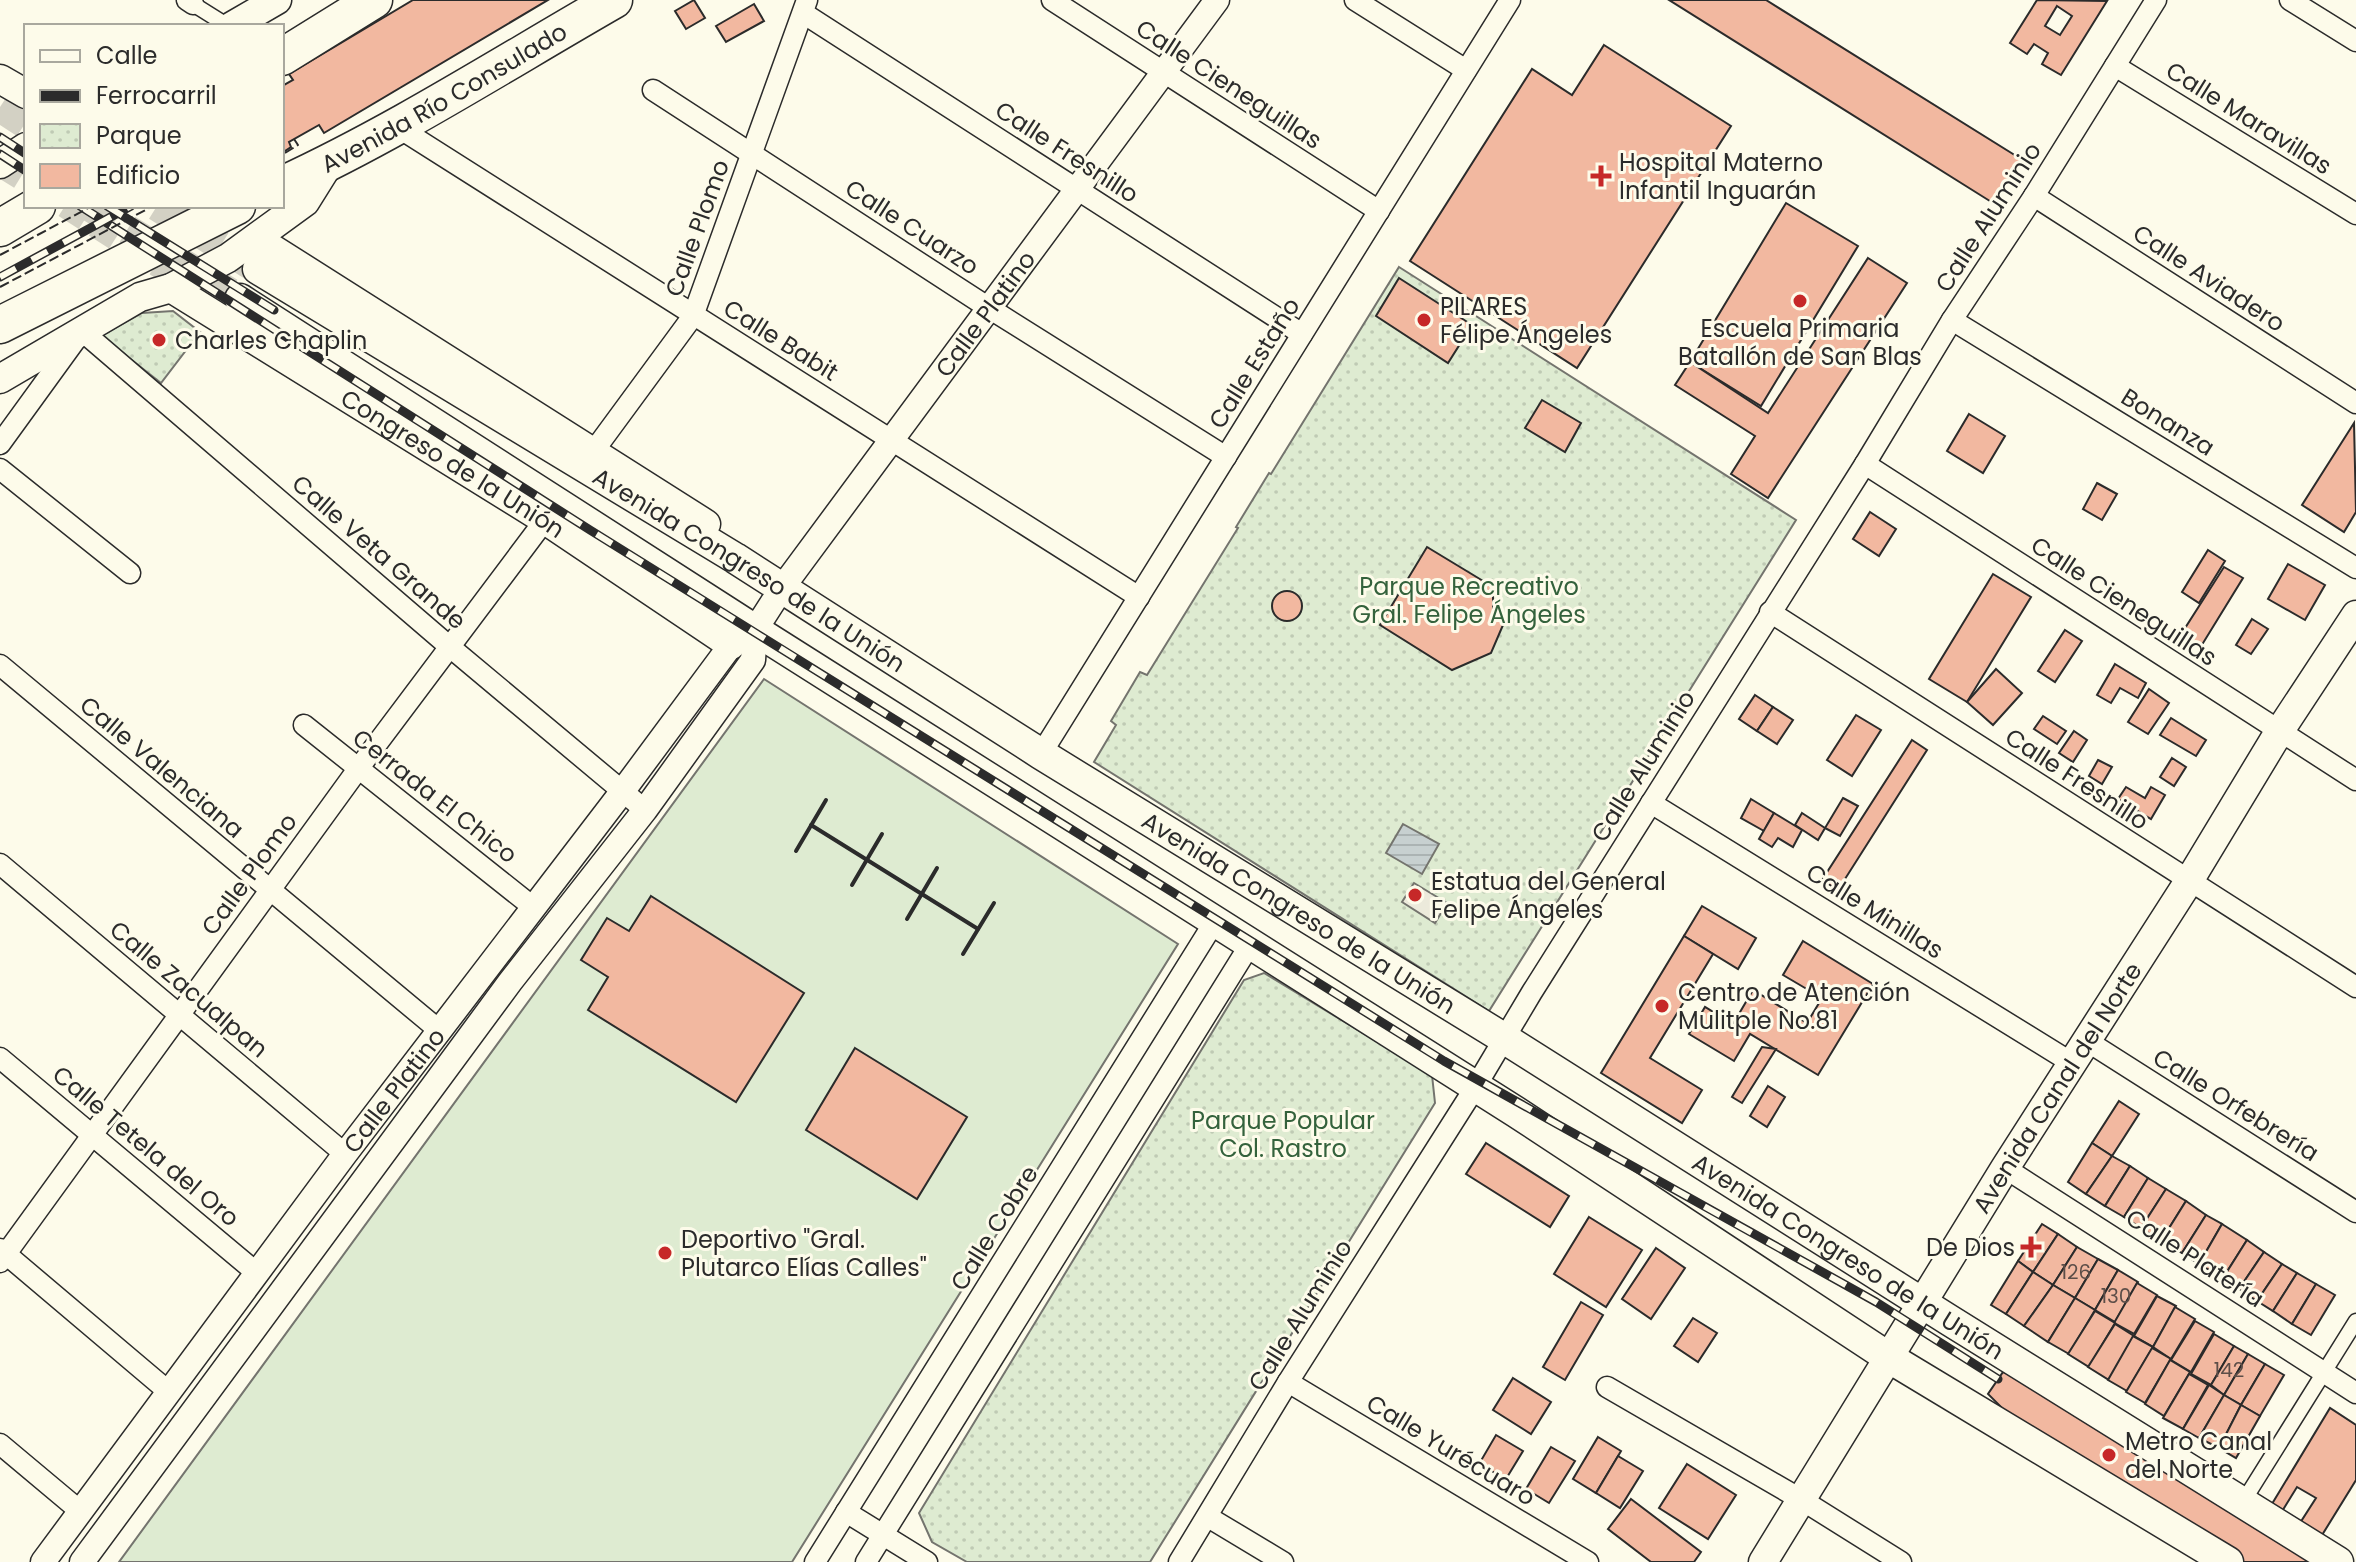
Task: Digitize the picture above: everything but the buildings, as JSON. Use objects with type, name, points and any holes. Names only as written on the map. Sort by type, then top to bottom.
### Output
[{"type":"highway","points":[[284,56],[374,0]]},
{"type":"highway","name":"Avenida Río Consulado","points":[[330,162],[614,0]]},
{"type":"highway","points":[[284,184],[330,162]]},
{"type":"highway","points":[[0,228],[34,208]]},
{"type":"highway","points":[[0,325],[233,208]]},
{"type":"main road","points":[[234,24],[277,0]]},
{"type":"main road","points":[[0,79],[24,93]]},
{"type":"main road","points":[[0,164],[24,148]]},
{"type":"main road","name":"Avenida Río Consulado","points":[[0,379],[140,297],[171,288],[257,239],[305,202],[330,162]]},
{"type":"main road","points":[[257,239],[707,524],[735,558]]},
{"type":"main road","name":"Avenida Congreso de la Unión","points":[[258,269],[735,558],[1041,754],[1505,1039],[2338,1562]]},
{"type":"main road","name":"Congreso de la Unión","points":[[171,288],[545,520],[743,637]]},
{"type":"main road","name":"Avenida Congreso de la Unión","points":[[236,306],[743,637],[1251,943],[1476,1086],[1888,1357],[2228,1562]]},
{"type":"main road","name":"Avenida Canal del Norte","points":[[1763,1562],[2005,1168],[2356,615]]},
{"type":"street","name":"Calle Cieneguillas","points":[[1052,0],[1379,211]]},
{"type":"street","name":"Calle Platino","points":[[43,1562],[345,1154],[782,588],[1217,0]]},
{"type":"street","points":[[1355,0],[1466,70]]},
{"type":"street","name":"Calle Estaño","points":[[1041,754],[1510,0]]},
{"type":"street","name":"Calle Aluminio","points":[[1179,1562],[1288,1382],[1865,464],[1952,320],[2034,196],[2156,0]]},
{"type":"street","points":[[2290,0],[2356,41]]},
{"type":"street","points":[[190,2],[227,24]]},
{"type":"street","name":"Calle Plomo","points":[[593,452],[693,316],[805,6]]},
{"type":"street","name":"Calle Fresnillo","points":[[805,6],[1077,189],[1302,334]]},
{"type":"street","name":"Calle Maravillas","points":[[2115,66],[2356,214]]},
{"type":"street","name":"Calle Cuarzo","points":[[653,90],[1226,457]]},
{"type":"street","name":"Calle Babit","points":[[396,126],[1139,597]]},
{"type":"street","name":"Calle Aviadero","points":[[2034,196],[2356,403]]},
{"type":"street","name":"Bonanza","points":[[1952,320],[2356,568]]},
{"type":"street","points":[[0,444],[82,331]]},
{"type":"street","name":"Calle Veta Grande","points":[[82,331],[645,810]]},
{"type":"street","name":"Calle Cieneguillas","points":[[1865,464],[2356,780]]},
{"type":"street","points":[[0,469],[130,573]]},
{"type":"street","name":"Calle Plomo","points":[[2,1255],[358,769],[545,520]]},
{"type":"street","name":"Calle Fresnillo","points":[[1770,612],[2356,987]]},
{"type":"street","name":"Calle Platino","points":[[82,1562],[510,982],[645,810],[753,660],[743,637]]},
{"type":"street","name":"Calle Valenciana","points":[[0,665],[440,1031]]},
{"type":"street","name":"Cerrada El Chico","points":[[304,725],[533,907]]},
{"type":"street","name":"Calle Minillas","points":[[1651,803],[2079,1052]]},
{"type":"street","name":"Calle Zacualpan","points":[[0,864],[345,1154]]},
{"type":"street","name":"Calle Cobre","points":[[815,1562],[1215,921]]},
{"type":"street","points":[[866,1562],[1251,943]]},
{"type":"street","name":"Calle Orfebrería","points":[[2079,1052],[2356,1212]]},
{"type":"street","name":"Calle Tetela del Oro","points":[[0,1058],[258,1274]]},
{"type":"street","name":"Calle Platería","points":[[2005,1168],[2356,1393]]},
{"type":"street","points":[[2,1255],[169,1392]]},
{"type":"street","points":[[2243,1502],[2356,1321]]},
{"type":"street","name":"Calle Yurécuaro","points":[[1288,1382],[1588,1562]]},
{"type":"street","points":[[1607,1387],[1802,1500],[1901,1562]]},
{"type":"street","points":[[0,1444],[80,1511]]},
{"type":"street","points":[[846,1512],[927,1562]]},
{"type":"street","points":[[1208,1517],[1283,1562]]},
{"type":"green space","name":"Parque Recreativo Gral. Felipe Ángeles","points":[[1399,267],[1796,520],[1489,1011],[1094,762],[1116,725],[1111,721],[1140,672],[1147,675]]},
{"type":"green space","points":[[173,311],[200,332],[161,383],[101,336],[142,313]]},
{"type":"green space","name":"Deportivo \"Gral. Plutarco Elías Calles\"","points":[[764,679],[1178,944],[792,1562],[119,1562]]},
{"type":"green space","name":"Parque Popular Col. Rastro","points":[[1264,973],[1432,1075],[1435,1103],[1150,1562],[967,1562],[932,1542],[919,1513],[1244,980]]},
{"type":"shaded area","points":[[1403,824],[1439,844],[1422,874],[1386,853]]},
{"type":"shaded area","points":[[1414,883],[1447,903],[1435,923],[1402,902]]},
{"type":"tunnel","points":[[0,107],[24,123]]},
{"type":"tunnel","points":[[0,165],[24,180]]},
{"type":"tunnel","points":[[68,208],[198,291]]},
{"type":"tunnel","points":[[92,208],[240,299]]},
{"type":"tunnel","points":[[160,208],[256,268]]},
{"type":"railway","points":[[0,137],[24,153]]},
{"type":"railway","points":[[0,154],[24,170]]},
{"type":"railway","points":[[83,208],[590,530],[1444,1061],[1876,1302],[1998,1379]]},
{"type":"railway","points":[[110,208],[274,310]]},
{"type":"railway","points":[[0,277],[127,208]]},
{"type":"fence","points":[[285,153],[298,145],[294,139]]},
{"type":"fence","points":[[0,255],[88,208]]},
{"type":"fence","points":[[0,287],[149,208]]},
{"type":"wall","points":[[796,851],[826,800]]},
{"type":"wall","points":[[811,825],[978,929]]},
{"type":"wall","points":[[852,885],[882,834]]},
{"type":"wall","points":[[907,919],[937,868]]},
{"type":"wall","points":[[963,954],[994,903]]},
{"type":"place","name":"Hospital Materno Infantil Inguarán","points":[[1601,176]]},
{"type":"place","name":"Escuela Primaria Batallón de San Blas","points":[[1800,301]]},
{"type":"place","name":"PILARES Félipe Ángeles","points":[[1424,320]]},
{"type":"place","name":"Charles Chaplin","points":[[159,340]]},
{"type":"place","name":"Estatua del General Felipe Ángeles","points":[[1415,895]]},
{"type":"place","name":"Centro de Atención Mulitple No.81","points":[[1662,1006]]},
{"type":"place","name":"De Dios","points":[[2031,1247]]},
{"type":"place","name":"Deportivo \"Gral. Plutarco Elías Calles\"","points":[[665,1253]]},
{"type":"place","name":"Metro Canal del Norte","points":[[2109,1455]]}]
